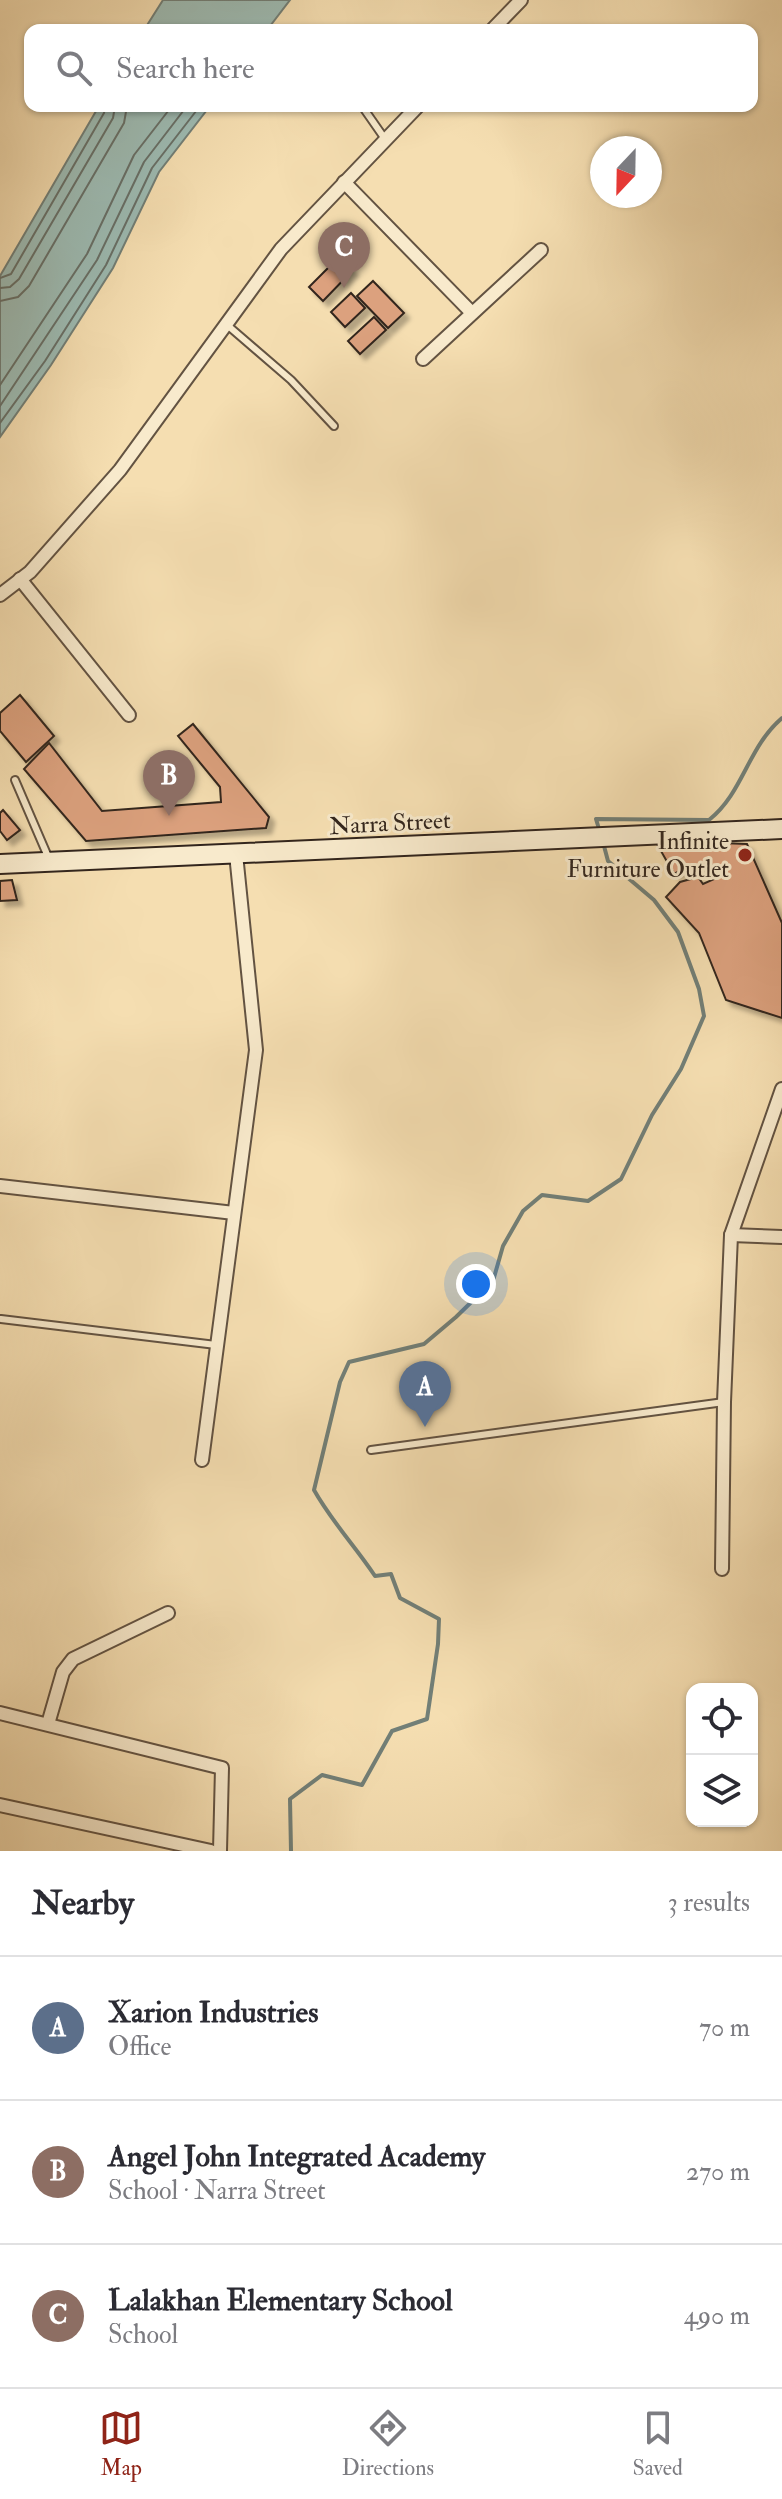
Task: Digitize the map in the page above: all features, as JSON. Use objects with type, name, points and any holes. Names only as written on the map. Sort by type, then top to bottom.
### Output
[{"type":"main road","name":"Narra Street","points":[[1,863],[782,829]]},
{"type":"street","points":[[498,24],[521,0]]},
{"type":"street","points":[[0,595],[30,572],[120,470],[281,249],[412,112]]},
{"type":"street","points":[[344,182],[472,313]]},
{"type":"street","points":[[423,359],[541,250]]},
{"type":"street","points":[[20,579],[129,715]]},
{"type":"street","points":[[202,1460],[256,1050],[236,854]]},
{"type":"street","points":[[722,1569],[724,1402],[731,1235],[782,1089]]},
{"type":"street","points":[[0,1186],[234,1213]]},
{"type":"street","points":[[731,1235],[782,1237]]},
{"type":"street","points":[[48,1724],[63,1672],[73,1659],[168,1613]]},
{"type":"street","points":[[0,1713],[222,1768],[220,1851]]},
{"type":"street","points":[[0,1805],[211,1851]]},
{"type":"lane","points":[[366,112],[385,139]]},
{"type":"lane","points":[[226,324],[291,380],[334,426]]},
{"type":"lane","points":[[15,780],[51,862]]},
{"type":"lane","points":[[1,1319],[217,1345]]},
{"type":"lane","points":[[371,1450],[724,1402]]},
{"type":"water","points":[[163,0],[290,0],[272,24],[148,24]]},
{"type":"water","points":[[96,112],[205,112],[159,172],[113,268],[0,437],[0,276]]},
{"type":"building","points":[[339,257],[353,270],[323,301],[309,287]]},
{"type":"building","points":[[373,281],[404,313],[388,328],[357,296]]},
{"type":"building","points":[[351,293],[365,308],[345,327],[331,312]]},
{"type":"building","points":[[374,317],[386,330],[360,354],[348,341]]},
{"type":"building","points":[[20,695],[54,736],[26,762],[0,731],[0,713]]},
{"type":"building","points":[[193,724],[269,817],[266,828],[86,841],[24,769],[49,743],[102,811],[221,802],[220,787],[178,736]]},
{"type":"building","points":[[3,810],[20,830],[7,840],[0,831],[0,813]]},
{"type":"building","points":[[669,841],[747,844],[782,923],[782,1018],[726,1000],[699,933],[666,897],[680,882],[698,877],[703,884],[721,876],[719,865],[689,866],[674,874],[657,844]]},
{"type":"building","points":[[12,880],[17,900],[0,901],[0,881]]},
{"type":"waterway","points":[[599,829],[596,819],[709,820],[721,809],[761,743],[782,718]]},
{"type":"waterway","points":[[291,1851],[290,1799],[322,1775],[362,1785],[392,1731],[427,1719],[438,1644],[439,1619],[400,1598],[391,1574],[375,1576],[314,1490],[340,1382],[349,1362],[424,1344],[456,1317],[493,1281],[503,1246],[523,1211],[542,1195],[588,1201],[621,1179],[652,1115],[681,1069],[704,1016],[699,989],[678,932],[654,900],[608,861],[604,846]]},
{"type":"place","name":"Lalakhan Elementary School","points":[[344,288]]},
{"type":"place","name":"Angel John Integrated Academy","points":[[169,816]]},
{"type":"place","name":"Infinite Furniture Outlet","points":[[745,855]]},
{"type":"place","name":"Xarion Industries","points":[[425,1427]]}]
